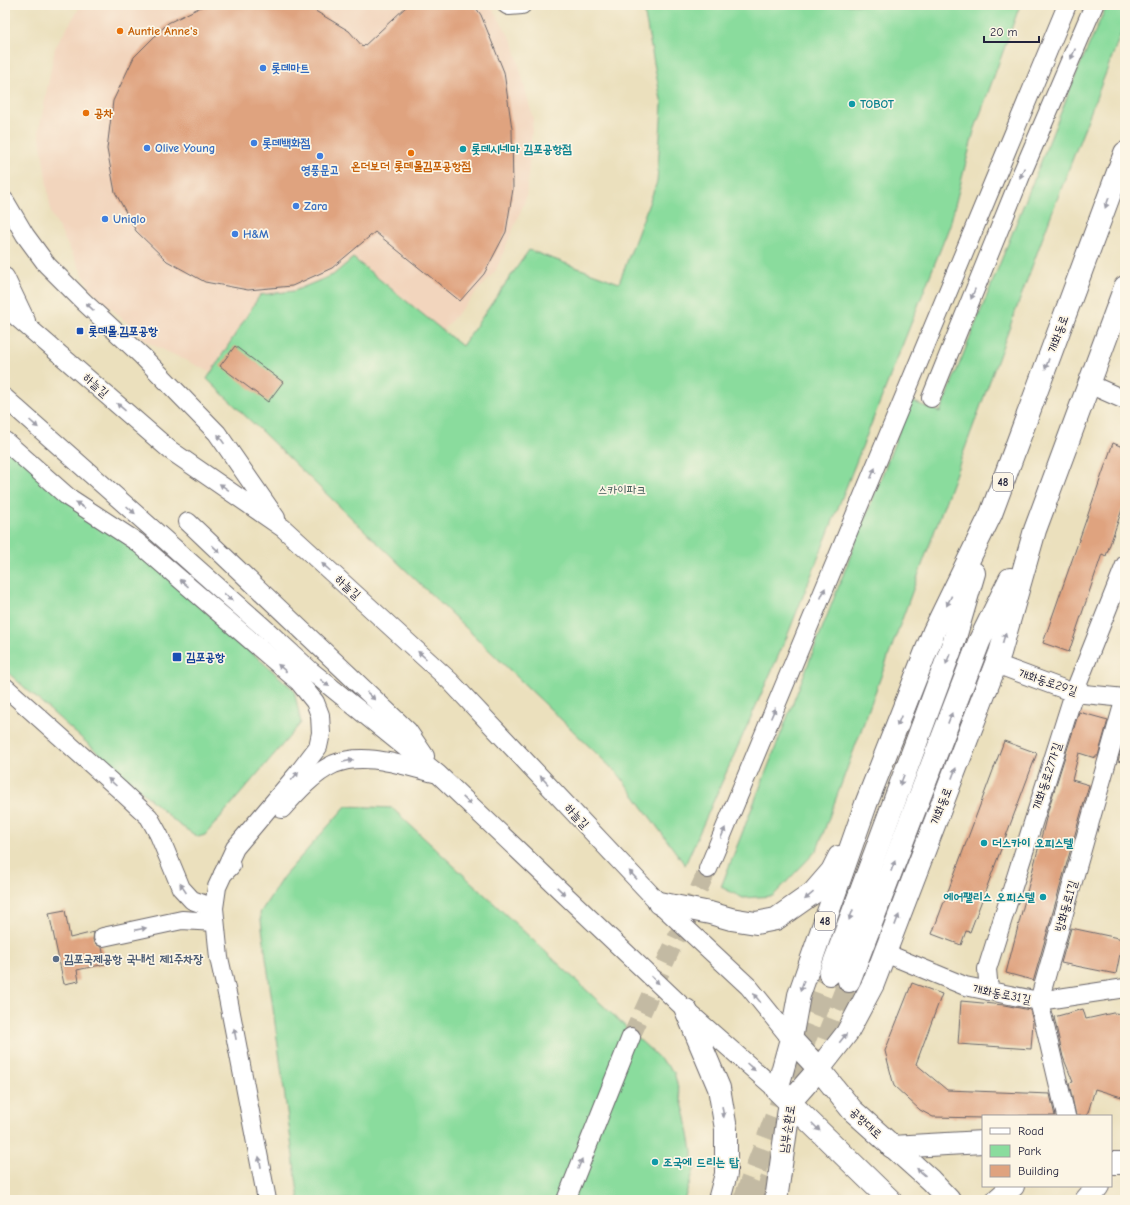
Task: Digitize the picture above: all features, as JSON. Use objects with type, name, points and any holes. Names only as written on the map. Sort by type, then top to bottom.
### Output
[{"type":"main road","name":"개화동로","points":[[1035,530],[979,642],[839,977],[954,642],[991,514],[1125,154]]},
{"type":"main road","name":"개화동로","points":[[819,1069],[847,1033],[873,984],[996,664],[1035,530],[1125,287]]},
{"type":"main road","name":"개화동로","points":[[791,1039],[800,994],[866,804],[934,631],[991,514]]},
{"type":"main road","points":[[659,903],[756,923],[776,919],[813,893],[832,871],[866,804]]},
{"type":"main road","points":[[812,959],[820,974],[852,988],[873,984]]},
{"type":"main road","points":[[686,1010],[719,1088],[726,1129],[726,1174],[719,1200]]},
{"type":"main road","name":"공항대로","points":[[791,1039],[819,1069],[852,1110],[930,1180],[949,1200]]},
{"type":"main road","name":"남부순환로","points":[[776,1200],[784,1096],[791,1039]]},
{"type":"main road","name":"남부순환로","points":[[784,1096],[819,1069]]},
{"type":"main road","points":[[784,1096],[890,1200]]},
{"type":"main road","points":[[892,1147],[982,1142]]},
{"type":"main road","points":[[997,1200],[1012,1187]]},
{"type":"main road","points":[[1086,1200],[1097,1187]]},
{"type":"street","points":[[508,5],[522,5]]},
{"type":"street","points":[[708,869],[1067,5]]},
{"type":"street","points":[[931,398],[1022,174],[1094,5]]},
{"type":"street","points":[[5,201],[25,235],[47,265],[142,356],[217,433],[283,528]]},
{"type":"street","points":[[5,277],[29,328]]},
{"type":"street","name":"하늘길","points":[[5,307],[170,450],[283,528],[450,681],[659,903],[749,987],[791,1039]]},
{"type":"street","points":[[1089,384],[1125,400]]},
{"type":"street","points":[[5,398],[262,626],[310,671],[438,774],[686,1010],[784,1096]]},
{"type":"street","points":[[5,441],[68,497],[137,542],[299,682],[315,702],[320,715],[321,733],[318,747],[235,848],[217,887],[215,915],[219,958],[267,1200]]},
{"type":"street","points":[[188,522],[408,731],[438,774]]},
{"type":"street","name":"개화동로27가길","points":[[989,991],[987,969],[1074,693],[1125,565]]},
{"type":"street","name":"개화동로29길","points":[[996,664],[1074,693],[1125,698]]},
{"type":"street","points":[[5,687],[149,817],[159,835],[181,888],[192,900],[215,915]]},
{"type":"street","name":"방화동로1길","points":[[1066,1115],[1039,1001],[1125,698]]},
{"type":"street","points":[[223,874],[293,797],[317,775],[334,764],[356,760],[381,761],[438,774]]},
{"type":"street","points":[[103,937],[182,920],[215,915]]},
{"type":"street","name":"개화동로31길","points":[[885,953],[965,986],[1039,1001],[1125,988]]},
{"type":"street","points":[[566,1200],[631,1037]]},
{"type":"shaded area","points":[[81,5],[490,5],[513,42],[533,119],[526,198],[496,270],[443,330],[375,369],[219,376],[147,342],[90,288],[51,213],[39,130],[55,48]]},
{"type":"green space","name":"스카이파크","points":[[643,5],[1020,5],[974,131],[950,225],[788,634],[685,865],[620,776],[207,379],[260,295],[294,291],[333,275],[353,258],[462,346],[529,250],[619,283],[657,182],[662,105]]},
{"type":"green space","points":[[1107,5],[1125,5],[1125,23],[1051,215],[817,850],[773,896],[743,898],[721,887],[911,401],[940,412],[1080,65]]},
{"type":"green space","points":[[5,433],[294,690],[301,723],[205,835],[198,837],[178,824],[5,670]]},
{"type":"green space","points":[[346,806],[392,808],[674,1072],[686,1118],[695,1167],[684,1200],[299,1200],[260,913],[283,877]]},
{"type":"building","points":[[205,5],[307,6],[349,31],[363,47],[408,5],[474,5],[481,15],[504,72],[512,129],[513,189],[506,232],[484,274],[460,301],[375,232],[332,268],[292,286],[248,290],[205,282],[167,261],[136,231],[115,192],[107,149],[113,101],[134,57],[168,23]]},
{"type":"building","points":[[235,346],[283,382],[268,402],[220,366]]},
{"type":"building","points":[[1113,443],[1125,448],[1125,501],[1106,556],[1102,554],[1069,652],[1043,643]]},
{"type":"building","name":"에어팰리스 오피스텔","points":[[1079,712],[1108,720],[1098,756],[1095,756],[1095,758],[1079,753],[1072,780],[1089,785],[1033,982],[1032,980],[1006,973],[1049,807]]},
{"type":"building","points":[[1125,736],[1125,763],[1118,761]]},
{"type":"building","name":"더스카이 오피스텔","points":[[1004,741],[1037,753],[970,932],[966,931],[961,945],[932,934]]},
{"type":"building","points":[[65,910],[70,938],[94,932],[93,940],[96,944],[102,947],[105,964],[77,970],[79,981],[64,984],[49,913]]},
{"type":"building","points":[[1071,928],[1123,939],[1116,974],[1061,963]]},
{"type":"building","points":[[912,983],[942,994],[916,1064],[947,1090],[1050,1094],[1055,1115],[982,1115],[982,1118],[933,1117],[920,1110],[894,1086],[885,1051]]},
{"type":"building","points":[[961,1001],[1004,1005],[1030,1010],[1033,1022],[1031,1049],[958,1044]]},
{"type":"building","points":[[1083,1009],[1086,1019],[1113,1013],[1125,1014],[1125,1098],[1095,1089],[1087,1115],[1076,1115],[1069,1083],[1073,1082],[1063,1057],[1054,1017]]},
{"type":"tunnel","points":[[631,1037],[708,869]]},
{"type":"tunnel","points":[[744,1200],[830,974]]},
{"type":"tunnel","points":[[814,1071],[849,981]]},
{"type":"tunnel","points":[[763,1200],[777,1166]]},
{"type":"place","name":"Auntie Anne's","points":[[120,31]]},
{"type":"place","name":"롯데마트","points":[[263,68]]},
{"type":"place","name":"TOBOT","points":[[852,104]]},
{"type":"place","name":"공차","points":[[86,113]]},
{"type":"place","name":"롯데백화점","points":[[254,143]]},
{"type":"place","name":"Olive Young","points":[[147,148]]},
{"type":"place","name":"롯데시네마 김포공항점","points":[[463,149]]},
{"type":"place","name":"온더보더 롯데몰김포공항점","points":[[411,153]]},
{"type":"place","name":"영풍문고","points":[[320,156]]},
{"type":"place","name":"Zara","points":[[296,206]]},
{"type":"place","name":"Uniqlo","points":[[105,219]]},
{"type":"place","name":"H&M","points":[[235,234]]},
{"type":"place","name":"롯데몰.김포공항","points":[[80,331]]},
{"type":"place","name":"김포공항","points":[[177,657]]},
{"type":"place","name":"더스카이 오피스텔","points":[[984,843]]},
{"type":"place","name":"에어팰리스 오피스텔","points":[[1043,897]]},
{"type":"place","name":"김포국제공항 국내선 제1주차장","points":[[56,959]]},
{"type":"place","name":"조국에 드리는 탑","points":[[655,1162]]}]
